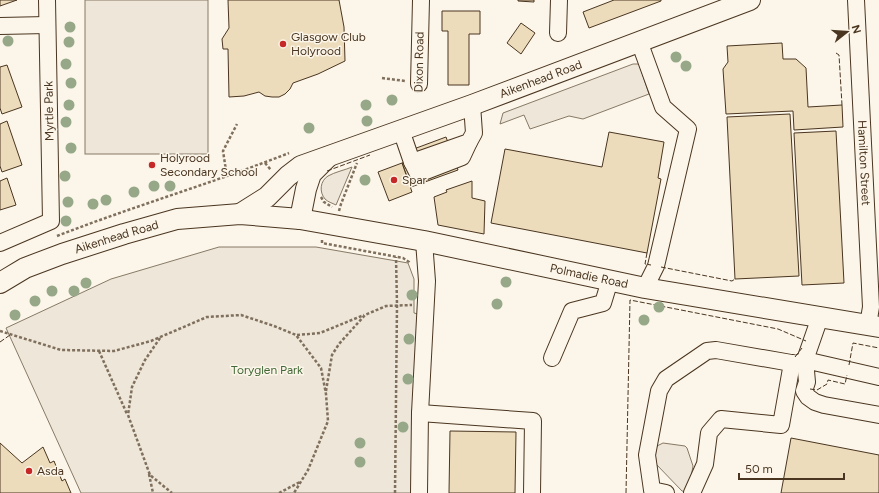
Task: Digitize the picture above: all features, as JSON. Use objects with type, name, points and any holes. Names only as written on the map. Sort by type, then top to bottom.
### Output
[{"type":"main road","name":"Aikenhead Road","points":[[240,214],[267,197],[288,176],[301,166],[472,105],[750,0]]},
{"type":"main road","name":"Aikenhead Road","points":[[0,283],[33,265],[62,254],[177,219],[240,214],[300,219],[306,189],[311,174],[330,156]]},
{"type":"main road","name":"Polmadie Road","points":[[300,219],[424,241],[645,288],[874,326]]},
{"type":"street","name":"Myrtle Park","points":[[0,243],[51,221],[47,0]]},
{"type":"street","name":"Dixon Road","points":[[419,84],[421,0]]},
{"type":"street","points":[[558,33],[559,0]]},
{"type":"street","name":"Hamilton Street","points":[[856,0],[870,307],[874,326]]},
{"type":"street","points":[[0,26],[47,25]]},
{"type":"street","points":[[639,41],[663,107],[688,129],[656,266],[645,288]]},
{"type":"street","points":[[401,130],[412,162],[469,142],[474,132],[472,105]]},
{"type":"street","points":[[419,493],[420,413],[426,305],[424,241]]},
{"type":"street","points":[[552,358],[572,311],[603,303],[610,280]]},
{"type":"street","points":[[692,493],[705,464],[709,434],[721,419],[781,425],[799,362],[820,317]]},
{"type":"street","points":[[666,493],[652,490],[647,455],[659,391],[666,378],[707,351],[716,350],[799,362],[879,377]]},
{"type":"street","points":[[799,362],[807,382],[804,391],[808,397],[815,402],[879,415]]},
{"type":"street","points":[[420,413],[533,421],[532,493]]},
{"type":"path","points":[[382,78],[419,84]]},
{"type":"path","points":[[226,177],[223,151],[237,124]]},
{"type":"path","points":[[364,161],[357,163],[322,243],[396,257],[409,262],[416,276],[426,277]]},
{"type":"path","points":[[396,257],[396,493]]},
{"type":"path","points":[[0,331],[61,350],[114,351],[160,337],[207,317],[241,315],[296,335],[320,333],[386,306],[426,305]]},
{"type":"path","points":[[326,394],[332,355],[339,344],[365,315]]},
{"type":"path","points":[[294,493],[308,470],[328,421],[326,394],[321,368],[296,335]]},
{"type":"path","points":[[128,416],[132,387],[145,360],[160,337]]},
{"type":"path","points":[[99,351],[128,416],[149,472],[153,493]]},
{"type":"path","points":[[149,472],[150,475],[172,493]]},
{"type":"path","points":[[279,493],[301,482]]},
{"type":"green space","points":[[85,0],[208,0],[208,154],[85,154]]},
{"type":"green space","points":[[633,64],[639,64],[649,94],[583,119],[569,116],[530,129],[524,115],[500,124],[503,113]]},
{"type":"green space","points":[[352,167],[336,205],[326,200],[321,190],[325,178],[334,173]]},
{"type":"green space","name":"Toryglen Park","points":[[219,247],[316,247],[408,263],[414,279],[414,313],[418,314],[413,493],[81,493],[6,328],[111,279]]},
{"type":"green space","points":[[663,443],[685,446],[687,448],[693,466],[689,489],[687,492],[682,491],[656,464],[655,450],[657,446]]},
{"type":"building","points":[[0,0],[17,0],[0,6]]},
{"type":"building","name":"Glasgow Club Holyrood","points":[[228,0],[339,0],[344,27],[345,61],[318,74],[293,83],[285,94],[279,97],[265,96],[259,92],[244,96],[229,97],[228,49],[223,49],[222,39],[229,28]]},
{"type":"building","points":[[534,0],[534,2],[518,1]]},
{"type":"building","points":[[614,0],[661,1],[589,28],[583,12]]},
{"type":"building","points":[[442,11],[480,11],[480,34],[469,34],[469,85],[448,85],[448,31],[442,31]]},
{"type":"building","points":[[521,23],[535,33],[521,54],[507,43]]},
{"type":"building","points":[[782,43],[783,59],[796,59],[806,68],[808,107],[842,105],[843,127],[794,130],[793,111],[726,114],[723,69],[728,62],[727,46]]},
{"type":"building","points":[[7,65],[22,107],[2,114],[0,108],[0,67]]},
{"type":"building","points":[[790,114],[799,276],[735,279],[727,117]]},
{"type":"building","points":[[7,121],[22,165],[2,172],[0,166],[0,124]]},
{"type":"building","points":[[836,131],[844,283],[802,285],[794,133]]},
{"type":"building","points":[[609,132],[664,142],[658,178],[661,179],[647,253],[491,223],[505,149],[602,167]]},
{"type":"building","points":[[446,137],[458,170],[411,187],[402,163],[415,158],[411,150]]},
{"type":"building","name":"Spar","points":[[402,163],[412,192],[389,201],[378,172]]},
{"type":"building","points":[[7,178],[16,205],[0,210],[0,181]]},
{"type":"building","points":[[472,181],[472,198],[485,201],[484,234],[438,225],[434,197],[447,192],[446,190]]},
{"type":"building","points":[[450,431],[516,432],[515,493],[449,493]]},
{"type":"building","points":[[791,438],[879,455],[879,493],[781,493]]},
{"type":"building","name":"Asda","points":[[0,443],[22,463],[43,447],[50,463],[54,461],[62,481],[65,479],[71,493],[0,493]]},
{"type":"fence","points":[[836,53],[839,55],[842,105]]},
{"type":"fence","points":[[327,171],[370,155]]},
{"type":"fence","points":[[647,253],[645,264],[651,265]]},
{"type":"fence","points":[[661,267],[732,281],[735,279]]},
{"type":"fence","points":[[626,493],[630,300],[778,329],[806,341]]},
{"type":"fence","points":[[0,342],[10,335]]},
{"type":"fence","points":[[849,365],[853,343],[879,348]]},
{"type":"fence","points":[[795,357],[802,348]]},
{"type":"fence","points":[[810,389],[817,390],[827,384],[828,380],[845,384],[847,375]]},
{"type":"place","name":"Glasgow Club Holyrood","points":[[283,44]]},
{"type":"place","name":"Holyrood Secondary School","points":[[152,165]]},
{"type":"place","name":"Spar","points":[[394,180]]},
{"type":"place","name":"Asda","points":[[29,471]]}]
